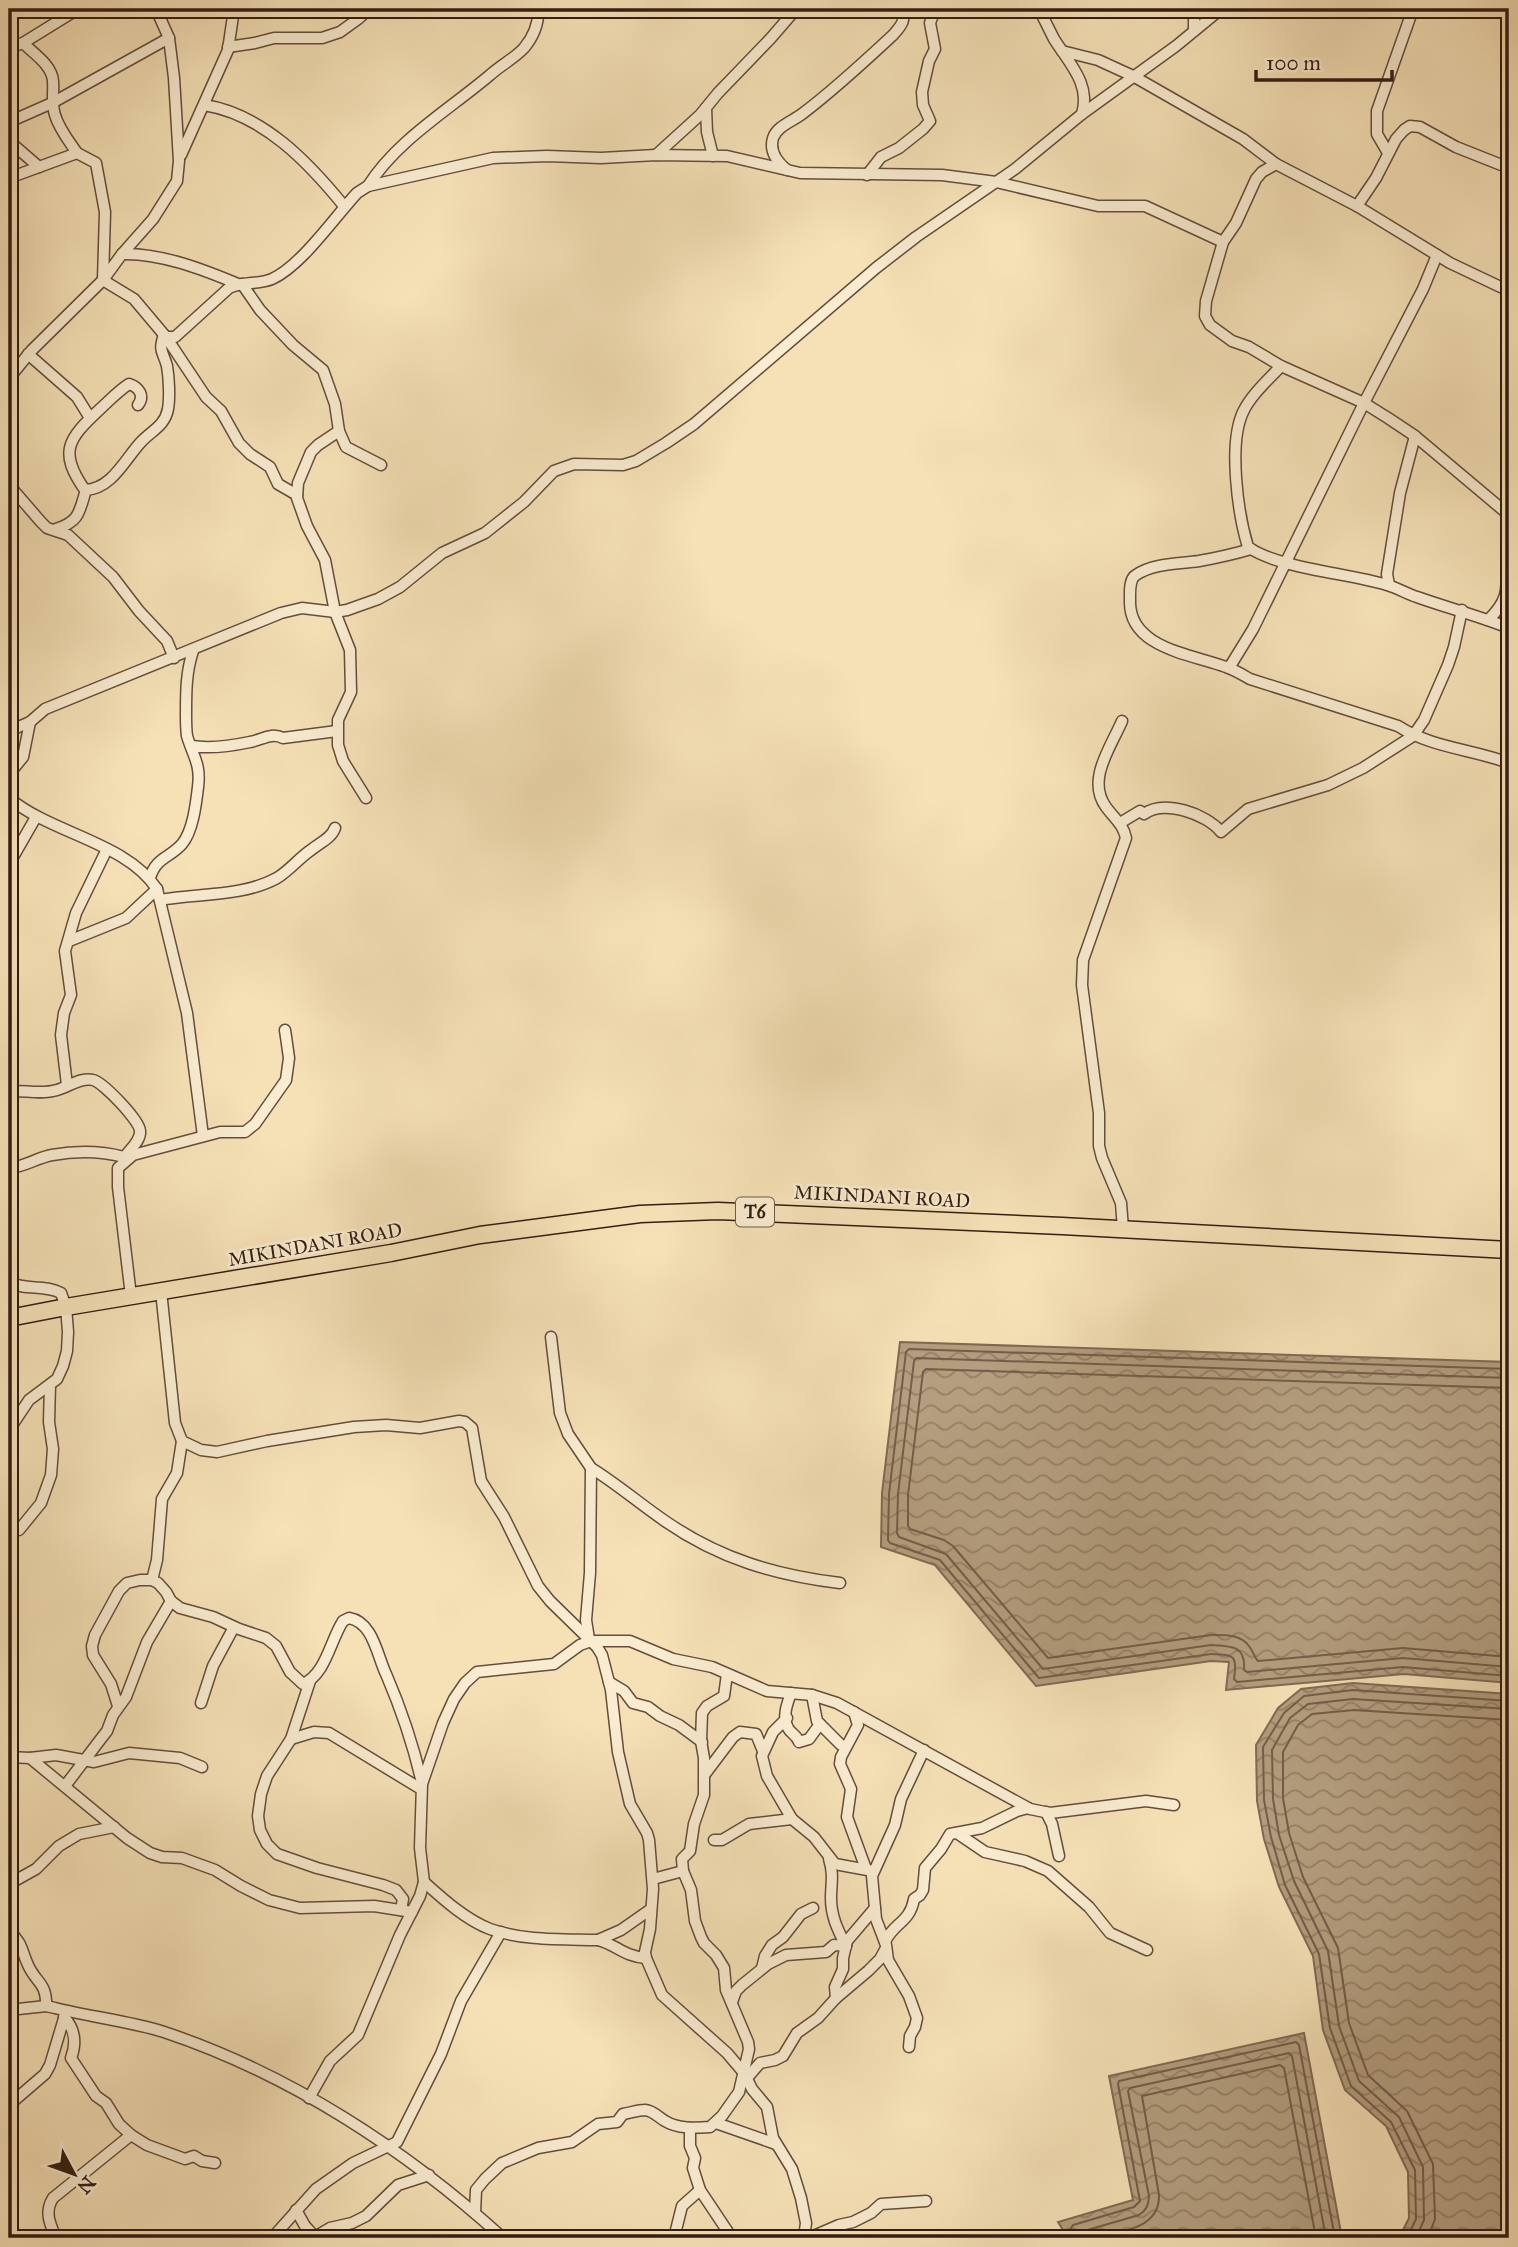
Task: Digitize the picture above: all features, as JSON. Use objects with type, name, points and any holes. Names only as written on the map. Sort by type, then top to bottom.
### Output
[{"type":"highway","name":"MIKINDANI ROAD","points":[[9,1318],[391,1253],[480,1235],[640,1214],[779,1212],[1509,1250]]},
{"type":"street","points":[[9,48],[23,43],[78,9]]},
{"type":"street","points":[[9,378],[28,354],[104,281],[122,254],[153,219],[177,181],[179,161],[174,78],[169,38],[156,9]]},
{"type":"street","points":[[179,161],[228,47],[234,9]]},
{"type":"street","points":[[228,47],[274,38],[322,38],[340,32],[369,9]]},
{"type":"street","points":[[165,336],[178,334],[229,288],[240,284],[258,284],[285,272],[404,145],[522,50],[536,27],[538,9]]},
{"type":"street","points":[[656,155],[706,108],[796,9]]},
{"type":"street","points":[[788,171],[774,155],[772,146],[775,133],[819,101],[893,35],[904,19],[900,9]]},
{"type":"street","points":[[867,175],[881,157],[899,148],[930,121],[923,105],[922,92],[929,61],[935,49],[930,23],[934,9]]},
{"type":"street","points":[[1039,9],[1081,82],[1086,102],[1082,114]]},
{"type":"street","points":[[1194,31],[1197,9]]},
{"type":"street","points":[[9,731],[30,722],[45,709],[117,678],[292,610],[310,608],[335,612],[388,594],[442,553],[485,533],[524,502],[554,471],[574,464],[623,465],[636,461],[694,424],[876,268],[996,182],[1221,9]]},
{"type":"street","points":[[1388,153],[1377,134],[1377,111],[1413,9]]},
{"type":"street","points":[[9,122],[52,103],[169,38]]},
{"type":"street","points":[[23,43],[40,58],[52,74],[52,103],[58,124],[77,153],[96,163],[104,203],[104,281]]},
{"type":"street","points":[[1062,51],[1098,60],[1133,76],[1242,139],[1276,164],[1357,206],[1437,255],[1509,291]]},
{"type":"street","points":[[204,105],[234,113],[284,143],[301,156],[344,206]]},
{"type":"street","points":[[706,108],[707,132],[713,156]]},
{"type":"street","points":[[1357,206],[1376,178],[1388,153],[1408,127],[1427,130],[1465,151],[1509,168]]},
{"type":"street","points":[[9,141],[39,167]]},
{"type":"street","points":[[9,178],[77,153]]},
{"type":"street","points":[[368,186],[418,177],[493,158],[727,156],[788,171],[942,175],[996,182],[1098,206],[1145,206],[1223,242]]},
{"type":"street","points":[[1276,164],[1256,179],[1236,223],[1223,242],[1206,301],[1207,321],[1232,341],[1364,403],[1415,436],[1509,515]]},
{"type":"street","points":[[122,254],[140,253],[200,269],[240,284],[293,345],[323,370],[335,404],[343,443],[381,465]]},
{"type":"street","points":[[1229,668],[1253,629],[1423,289],[1437,255]]},
{"type":"street","points":[[104,281],[134,299],[165,336],[206,397],[221,411],[239,443],[270,467],[278,484],[297,495]]},
{"type":"street","points":[[85,490],[93,489],[109,479],[165,418],[169,397],[167,369],[160,350],[165,336]]},
{"type":"street","points":[[28,354],[77,397],[90,418]]},
{"type":"street","points":[[1281,366],[1243,411],[1236,440],[1240,513],[1248,547],[1286,563],[1389,585],[1412,596],[1462,610],[1509,628]]},
{"type":"street","points":[[55,530],[76,519],[85,490],[72,469],[70,447],[76,432],[129,384],[140,392],[141,400],[138,405]]},
{"type":"street","points":[[339,431],[311,452],[298,483],[297,495],[307,526],[326,560],[335,612],[350,650],[351,687],[338,720],[338,745],[343,761],[366,798]]},
{"type":"street","points":[[1389,585],[1387,573],[1400,493],[1415,436]]},
{"type":"street","points":[[9,485],[47,528],[68,535],[113,577],[167,641],[173,658]]},
{"type":"street","points":[[1488,620],[1503,605],[1508,592],[1506,562],[1509,543]]},
{"type":"street","points":[[1251,549],[1153,568],[1135,575],[1132,581],[1131,616],[1152,640],[1164,647],[1229,668],[1250,679],[1398,726],[1413,736],[1509,763]]},
{"type":"street","points":[[1120,823],[1140,811],[1144,814],[1150,810],[1175,809],[1197,813],[1221,832],[1248,808],[1328,785],[1363,768],[1413,736],[1424,720],[1448,665],[1462,610]]},
{"type":"street","points":[[150,878],[159,860],[175,850],[186,838],[198,790],[198,766],[186,728],[185,695],[192,651]]},
{"type":"street","points":[[1122,721],[1100,768],[1098,793],[1120,823],[1126,838],[1083,960],[1082,985],[1097,1101],[1099,1146],[1121,1203],[1123,1229]]},
{"type":"street","points":[[9,774],[23,757],[30,722]]},
{"type":"street","points":[[192,746],[216,747],[253,742],[278,735],[283,738],[337,731]]},
{"type":"street","points":[[198,766],[206,754],[216,747]]},
{"type":"street","points":[[9,798],[36,817],[107,849],[136,866],[150,878],[159,894],[187,1013],[203,1136]]},
{"type":"street","points":[[9,864],[36,817]]},
{"type":"street","points":[[69,941],[126,918],[159,894],[189,895],[240,891],[270,881],[285,873],[330,836],[335,828]]},
{"type":"street","points":[[67,1086],[61,1044],[64,1013],[71,995],[64,955],[79,905],[107,849]]},
{"type":"street","points":[[9,1168],[20,1167],[50,1155],[92,1152],[124,1159],[220,1132],[245,1132],[255,1124],[286,1080],[289,1058],[285,1030]]},
{"type":"street","points":[[9,1091],[39,1093],[59,1090],[88,1080],[97,1082],[139,1125],[139,1136],[118,1168],[131,1296]]},
{"type":"street","points":[[9,1282],[31,1289],[54,1289],[64,1298],[66,1307],[66,1357],[57,1379],[29,1400],[9,1430]]},
{"type":"street","points":[[152,1580],[157,1559],[162,1499],[177,1473],[182,1441],[175,1423],[161,1291]]},
{"type":"street","points":[[551,1337],[560,1413],[568,1434],[591,1468],[667,1522],[723,1554],[785,1575],[840,1583]]},
{"type":"street","points":[[9,1530],[19,1530],[29,1519],[44,1497],[51,1475],[53,1449],[49,1422],[50,1385]]},
{"type":"street","points":[[182,1441],[201,1450],[217,1452],[354,1427],[386,1425],[420,1429],[465,1422],[472,1428],[481,1481],[510,1527],[538,1586],[602,1655],[629,1804],[649,1836],[653,1879],[649,1937],[645,1952],[662,1995],[702,2029],[745,2075],[752,2090],[767,2106],[770,2129],[792,2169],[801,2198],[807,2238],[853,2222],[871,2213],[881,2204],[926,2201]]},
{"type":"street","points":[[590,1641],[586,1620],[590,1573],[591,1468]]},
{"type":"street","points":[[118,1706],[111,1684],[93,1655],[92,1646],[95,1635],[119,1591],[133,1581],[152,1580],[164,1589],[171,1601],[180,1608],[213,1617],[266,1638],[276,1646],[297,1680],[303,1684],[310,1681]]},
{"type":"street","points":[[65,1786],[107,1731],[118,1706],[129,1692],[147,1642],[171,1601]]},
{"type":"street","points":[[309,2098],[330,2061],[358,2035],[406,1911],[420,1896],[424,1882],[420,1848],[422,1787],[412,1741],[402,1709],[374,1643],[362,1623],[349,1618],[343,1621],[337,1630],[321,1666],[310,1681],[290,1739],[267,1776],[258,1816],[260,1830],[267,1844],[277,1854],[294,1862],[383,1885],[396,1891],[403,1899],[406,1911]]},
{"type":"street","points":[[201,1703],[213,1666],[234,1627]]},
{"type":"street","points":[[422,1787],[438,1736],[454,1699],[477,1672],[554,1664],[590,1641],[631,1641],[673,1659],[712,1667],[767,1691],[812,1695],[837,1703],[1028,1808],[1045,1812],[1146,1801],[1174,1805]]},
{"type":"street","points":[[475,2213],[474,2197],[478,2186],[502,2163],[525,2151],[572,2142],[598,2124],[617,2122],[623,2114],[638,2111],[648,2111],[669,2123],[690,2128],[710,2127],[737,2096],[745,2075],[748,2042],[726,1990],[723,1968],[716,1955],[704,1943],[695,1921],[691,1890],[683,1871],[682,1859],[690,1851],[694,1824],[703,1802],[702,1713],[707,1706],[724,1696],[727,1674]]},
{"type":"street","points":[[609,1682],[624,1691],[633,1703],[648,1707],[702,1742]]},
{"type":"street","points":[[791,1693],[786,1709],[789,1729],[797,1735],[800,1742],[809,1739],[820,1724]]},
{"type":"street","points":[[812,1695],[815,1716],[841,1745]]},
{"type":"street","points":[[854,1712],[858,1725],[841,1757],[840,1765],[851,1789],[847,1818],[870,1870],[876,1919],[889,1962],[909,1996],[917,2018],[909,2047]]},
{"type":"street","points":[[763,1751],[773,1732],[787,1718]]},
{"type":"street","points":[[290,1739],[314,1732],[329,1733],[422,1787]]},
{"type":"street","points":[[704,1775],[733,1737],[740,1732],[756,1734],[763,1751],[762,1759],[767,1776],[792,1819],[814,1837],[828,1857],[833,1871],[831,1898],[835,1923],[846,1946]]},
{"type":"street","points":[[870,1870],[882,1856],[895,1825],[901,1799],[924,1749]]},
{"type":"street","points":[[9,1757],[56,1755],[99,1761],[129,1752],[180,1758],[202,1767]]},
{"type":"street","points":[[30,1758],[139,1847],[150,1853],[182,1858],[215,1870],[241,1886],[287,1906],[314,1909],[374,1906],[406,1911]]},
{"type":"street","points":[[745,2075],[760,2063],[783,2056],[797,2033],[818,2018],[880,1959],[890,1934],[912,1911],[914,1899],[921,1893],[925,1868],[950,1834],[982,1828],[992,1821],[1028,1808]]},
{"type":"street","points":[[1045,1812],[1052,1824],[1059,1856]]},
{"type":"street","points":[[714,1840],[722,1840],[750,1824],[792,1819]]},
{"type":"street","points":[[9,1884],[37,1869],[60,1846],[79,1833],[114,1827]]},
{"type":"street","points":[[957,1833],[985,1852],[1025,1861],[1048,1871],[1088,1907],[1110,1933],[1147,1950]]},
{"type":"street","points":[[828,1857],[839,1866],[870,1870]]},
{"type":"street","points":[[653,1879],[683,1871]]},
{"type":"street","points":[[424,1882],[470,1918],[489,1928],[558,1941],[605,1942],[629,1956],[646,1958]]},
{"type":"street","points":[[762,1968],[772,1945],[783,1937],[801,1914],[813,1908]]},
{"type":"street","points":[[836,1998],[835,1987],[843,1969],[847,1941],[875,1908]]},
{"type":"street","points":[[598,1941],[621,1930],[651,1909]]},
{"type":"street","points":[[9,1931],[19,1941],[28,1966],[44,1987],[46,2007]]},
{"type":"street","points":[[272,2238],[316,2189],[336,2174],[397,2142],[450,2034],[461,2001],[501,1932]]},
{"type":"street","points":[[732,2002],[742,1984],[762,1968],[786,1955],[826,1952],[834,1945],[846,1946]]},
{"type":"street","points":[[9,2010],[46,2007],[65,2014],[143,2027],[209,2048],[287,2085],[387,2146],[429,2175],[503,2238]]},
{"type":"street","points":[[9,2105],[46,2074],[65,2014]]},
{"type":"street","points":[[65,2014],[74,2032],[74,2053],[71,2058],[96,2096],[106,2103],[119,2124],[148,2145],[186,2159],[194,2156],[202,2161],[215,2162]]},
{"type":"street","points":[[716,2123],[776,2144]]},
{"type":"street","points":[[690,2128],[690,2146],[695,2158],[692,2168],[700,2190],[732,2238]]},
{"type":"street","points":[[56,2238],[47,2215],[50,2202],[72,2180],[131,2135]]},
{"type":"street","points":[[296,2210],[315,2238],[330,2228],[352,2223],[366,2216],[398,2185],[429,2175]]},
{"type":"street","points":[[674,2238],[682,2206],[700,2190]]},
{"type":"water","points":[[900,1342],[1509,1362],[1509,1683],[1404,1674],[1226,1690],[1229,1662],[1211,1661],[1036,1686],[935,1565],[881,1547],[882,1493]]},
{"type":"water","points":[[1353,1683],[1509,1694],[1509,2238],[1399,2238],[1409,2218],[1408,2172],[1386,2126],[1345,2090],[1323,2030],[1313,1956],[1279,1887],[1264,1839],[1257,1801],[1256,1745],[1278,1708],[1301,1689]]},
{"type":"water","points":[[1304,2033],[1342,2238],[1068,2238],[1058,2222],[1133,2200],[1109,2076]]}]
